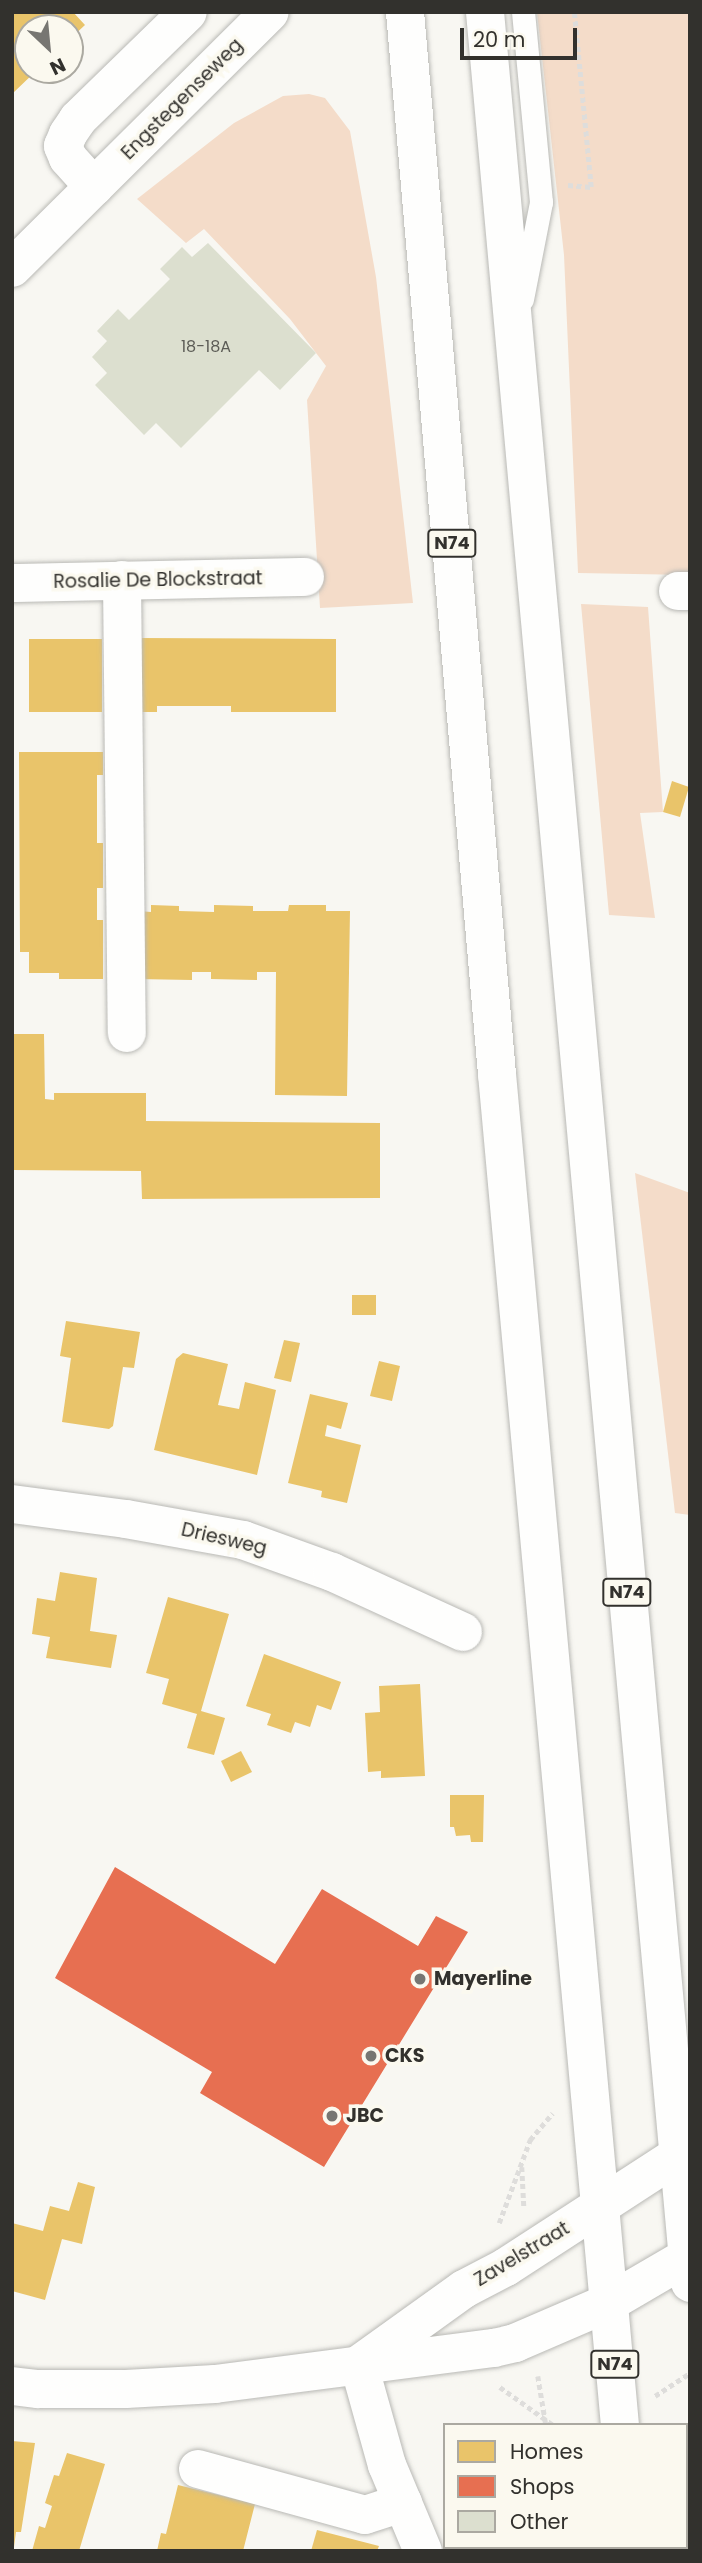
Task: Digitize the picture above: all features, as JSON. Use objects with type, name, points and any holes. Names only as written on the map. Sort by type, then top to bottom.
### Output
[{"type":"main road","points":[[94,187],[68,158],[63,146],[68,134],[78,119],[188,12]]},
{"type":"main road","name":"Engstegenseweg","points":[[12,268],[270,12]]},
{"type":"main road","name":"N74","points":[[405,12],[496,1074],[620,2423]]},
{"type":"main road","name":"N74","points":[[485,12],[684,2153],[689,2265]]},
{"type":"main road","name":"Rosalie De Blockstraat","points":[[12,583],[305,577]]},
{"type":"main road","points":[[122,580],[127,1032]]},
{"type":"main road","name":"Driesweg","points":[[12,1504],[126,1519],[243,1540],[332,1572],[463,1632]]},
{"type":"main road","name":"Zavelstraat","points":[[359,2365],[464,2289],[506,2266],[684,2153]]},
{"type":"main road","name":"Zavelstraat","points":[[12,2386],[38,2389],[126,2389],[215,2384],[515,2343],[689,2265]]},
{"type":"main road","points":[[359,2365],[387,2465],[424,2551]]},
{"type":"main road","points":[[198,2469],[365,2515],[403,2503]]},
{"type":"lane","points":[[514,340],[541,202],[523,12]]},
{"type":"path","points":[[556,184],[591,187],[574,12]]},
{"type":"path","points":[[494,2235],[530,2140],[550,2115],[591,2096]]},
{"type":"shaded area","points":[[537,12],[690,12],[690,575],[578,573],[564,255]]},
{"type":"shaded area","points":[[309,94],[325,98],[350,131],[376,277],[413,603],[320,608],[307,400],[326,366],[290,319],[204,229],[186,243],[137,199],[234,123],[283,96]]},
{"type":"shaded area","points":[[581,604],[648,607],[663,812],[640,813],[655,918],[609,915]]},
{"type":"shaded area","points":[[635,1173],[690,1193],[690,1515],[675,1513]]},
{"type":"building: Homes","points":[[12,12],[73,12],[75,14],[14,14],[14,84],[22,84],[12,94]]},
{"type":"building: Homes","points":[[137,638],[336,639],[336,712],[231,712],[231,706],[157,706],[157,712],[137,712]]},
{"type":"building: Homes","points":[[29,639],[102,639],[102,712],[29,712]]},
{"type":"building: Homes","points":[[19,752],[103,752],[103,775],[97,775],[97,843],[103,843],[103,888],[97,888],[97,920],[103,920],[103,979],[59,979],[59,973],[29,973],[29,952],[20,952]]},
{"type":"building: Homes","points":[[672,781],[689,787],[680,817],[663,812]]},
{"type":"building: Homes","points":[[151,905],[179,906],[179,911],[214,912],[214,905],[253,906],[253,911],[288,911],[289,905],[326,905],[326,911],[350,911],[347,1096],[275,1095],[276,972],[257,972],[257,980],[211,979],[211,972],[192,972],[192,980],[137,979],[138,911],[151,912]]},
{"type":"building: Homes","points":[[12,1034],[44,1034],[45,1099],[54,1100],[54,1093],[146,1093],[146,1121],[380,1123],[380,1198],[142,1199],[141,1171],[12,1170]]},
{"type":"building: Homes","points":[[352,1295],[376,1295],[376,1315],[352,1315]]},
{"type":"building: Homes","points":[[66,1321],[140,1332],[134,1368],[123,1367],[113,1426],[109,1429],[62,1422],[71,1358],[60,1356]]},
{"type":"building: Homes","points":[[284,1340],[300,1343],[291,1382],[274,1378]]},
{"type":"building: Homes","points":[[183,1353],[228,1364],[218,1405],[239,1409],[245,1382],[276,1390],[257,1475],[154,1450],[176,1359]]},
{"type":"building: Homes","points":[[379,1361],[400,1366],[392,1401],[370,1396]]},
{"type":"building: Homes","points":[[310,1394],[348,1403],[341,1429],[327,1425],[325,1436],[361,1445],[347,1503],[321,1497],[322,1491],[288,1483]]},
{"type":"building: Homes","points":[[60,1572],[97,1578],[90,1631],[117,1635],[111,1668],[46,1658],[50,1637],[32,1634],[37,1598],[55,1601]]},
{"type":"building: Homes","points":[[168,1597],[229,1614],[201,1711],[225,1718],[214,1755],[187,1748],[197,1714],[162,1704],[169,1679],[146,1673]]},
{"type":"building: Homes","points":[[264,1654],[341,1682],[331,1710],[317,1705],[310,1727],[295,1722],[291,1733],[267,1725],[271,1714],[246,1706]]},
{"type":"building: Homes","points":[[420,1684],[425,1776],[381,1778],[381,1771],[368,1772],[365,1713],[380,1712],[379,1686]]},
{"type":"building: Homes","points":[[241,1751],[252,1772],[231,1782],[221,1761]]},
{"type":"building: Homes","points":[[450,1795],[484,1795],[483,1842],[471,1842],[470,1835],[456,1836],[454,1827],[450,1827]]},
{"type":"building: Homes","points":[[78,2182],[95,2187],[82,2244],[62,2239],[45,2300],[12,2291],[12,2223],[43,2231],[50,2206],[69,2211]]},
{"type":"building: Homes","points":[[12,2441],[35,2443],[21,2532],[16,2532],[14,2547]]},
{"type":"building: Homes","points":[[67,2453],[105,2464],[79,2551],[32,2551],[39,2526],[45,2528],[52,2506],[45,2503],[54,2475],[59,2476]]},
{"type":"building: Homes","points":[[178,2485],[255,2504],[243,2551],[157,2551],[161,2533],[166,2534]]},
{"type":"building: Homes","points":[[317,2530],[379,2546],[377,2551],[311,2551]]},
{"type":"building: Shops","points":[[115,1867],[275,1964],[322,1889],[418,1946],[436,1916],[468,1932],[324,2167],[200,2093],[212,2072],[55,1978]]},
{"type":"building: Other","points":[[208,243],[316,353],[280,390],[259,370],[181,448],[156,423],[144,435],[95,385],[107,373],[92,357],[107,341],[97,331],[118,309],[129,320],[170,279],[160,269],[182,247],[192,257]]},
{"type":"place","name":"Mayerline","points":[[420,1979]]},
{"type":"place","name":"CKS","points":[[371,2056]]},
{"type":"place","name":"JBC","points":[[332,2116]]}]
